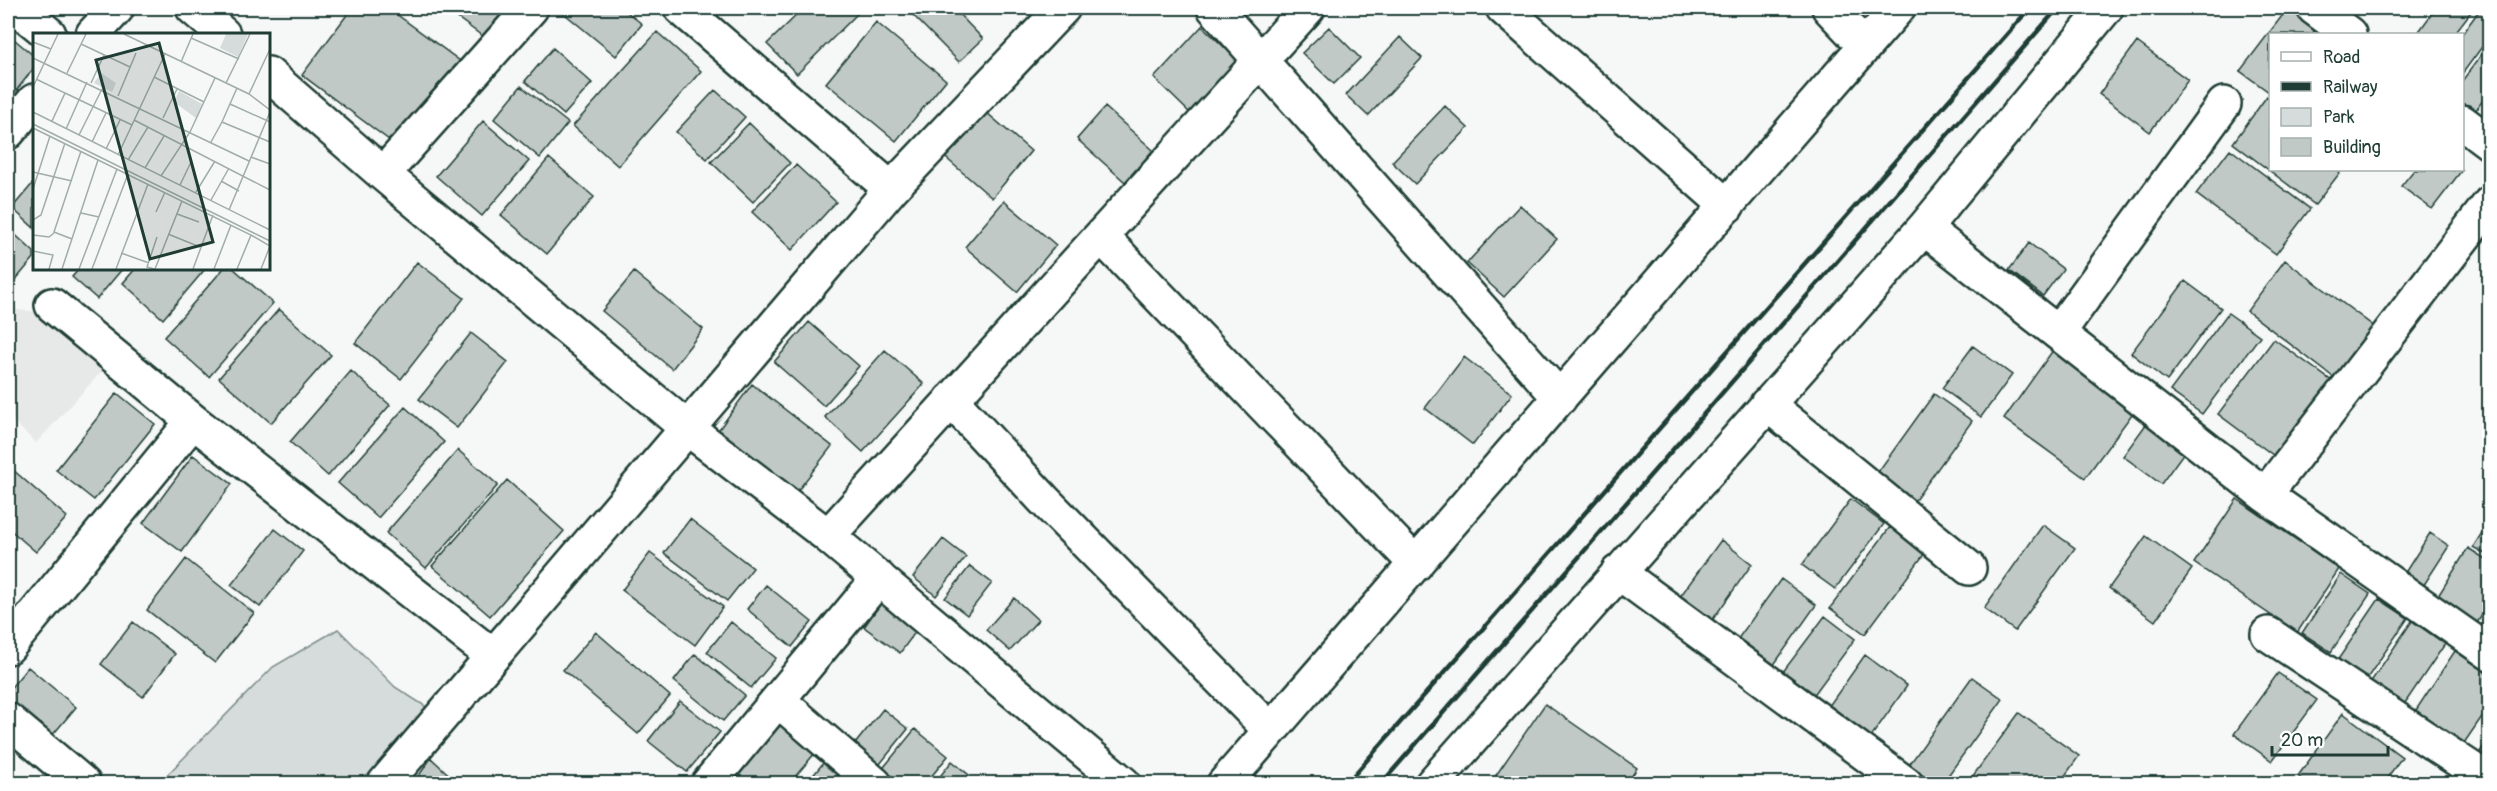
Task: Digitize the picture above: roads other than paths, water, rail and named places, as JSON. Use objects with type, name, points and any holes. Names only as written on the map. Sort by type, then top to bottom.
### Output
[{"type":"street","points":[[17,8],[48,33]]},
{"type":"street","points":[[94,33],[117,8]]},
{"type":"street","points":[[193,8],[222,33]]},
{"type":"street","points":[[383,174],[531,8]]},
{"type":"street","points":[[681,8],[891,189]]},
{"type":"street","points":[[384,783],[891,189],[1063,8]]},
{"type":"street","points":[[1214,8],[1560,398]]},
{"type":"street","points":[[828,536],[1308,8]]},
{"type":"street","points":[[1503,8],[1726,206]]},
{"type":"street","points":[[1829,8],[1865,46]]},
{"type":"street","points":[[1224,783],[1898,8]]},
{"type":"street","points":[[1435,783],[1618,572],[1924,228],[2106,8]]},
{"type":"street","points":[[2314,8],[2348,33]]},
{"type":"street","points":[[270,76],[383,174],[687,428],[828,536],[1124,783]]},
{"type":"street","points":[[8,132],[33,102]]},
{"type":"street","points":[[2058,333],[2224,104]]},
{"type":"street","points":[[2464,123],[2490,143]]},
{"type":"street","points":[[2265,495],[2490,203]]},
{"type":"street","points":[[1924,228],[2265,495],[2490,653]]},
{"type":"street","points":[[1101,236],[1416,564]]},
{"type":"street","points":[[52,305],[193,422],[493,656]]},
{"type":"street","points":[[951,400],[1044,500],[1270,730]]},
{"type":"street","points":[[1767,404],[1969,568]]},
{"type":"street","points":[[8,647],[193,422]]},
{"type":"street","points":[[1618,572],[1906,783]]},
{"type":"street","points":[[708,783],[879,578]]},
{"type":"street","points":[[2268,634],[2490,781]]},
{"type":"street","points":[[778,700],[875,783]]},
{"type":"street","points":[[8,720],[84,783]]},
{"type":"railway","points":[[1346,784],[2030,8]]},
{"type":"railway","points":[[1381,784],[2058,8]]}]
